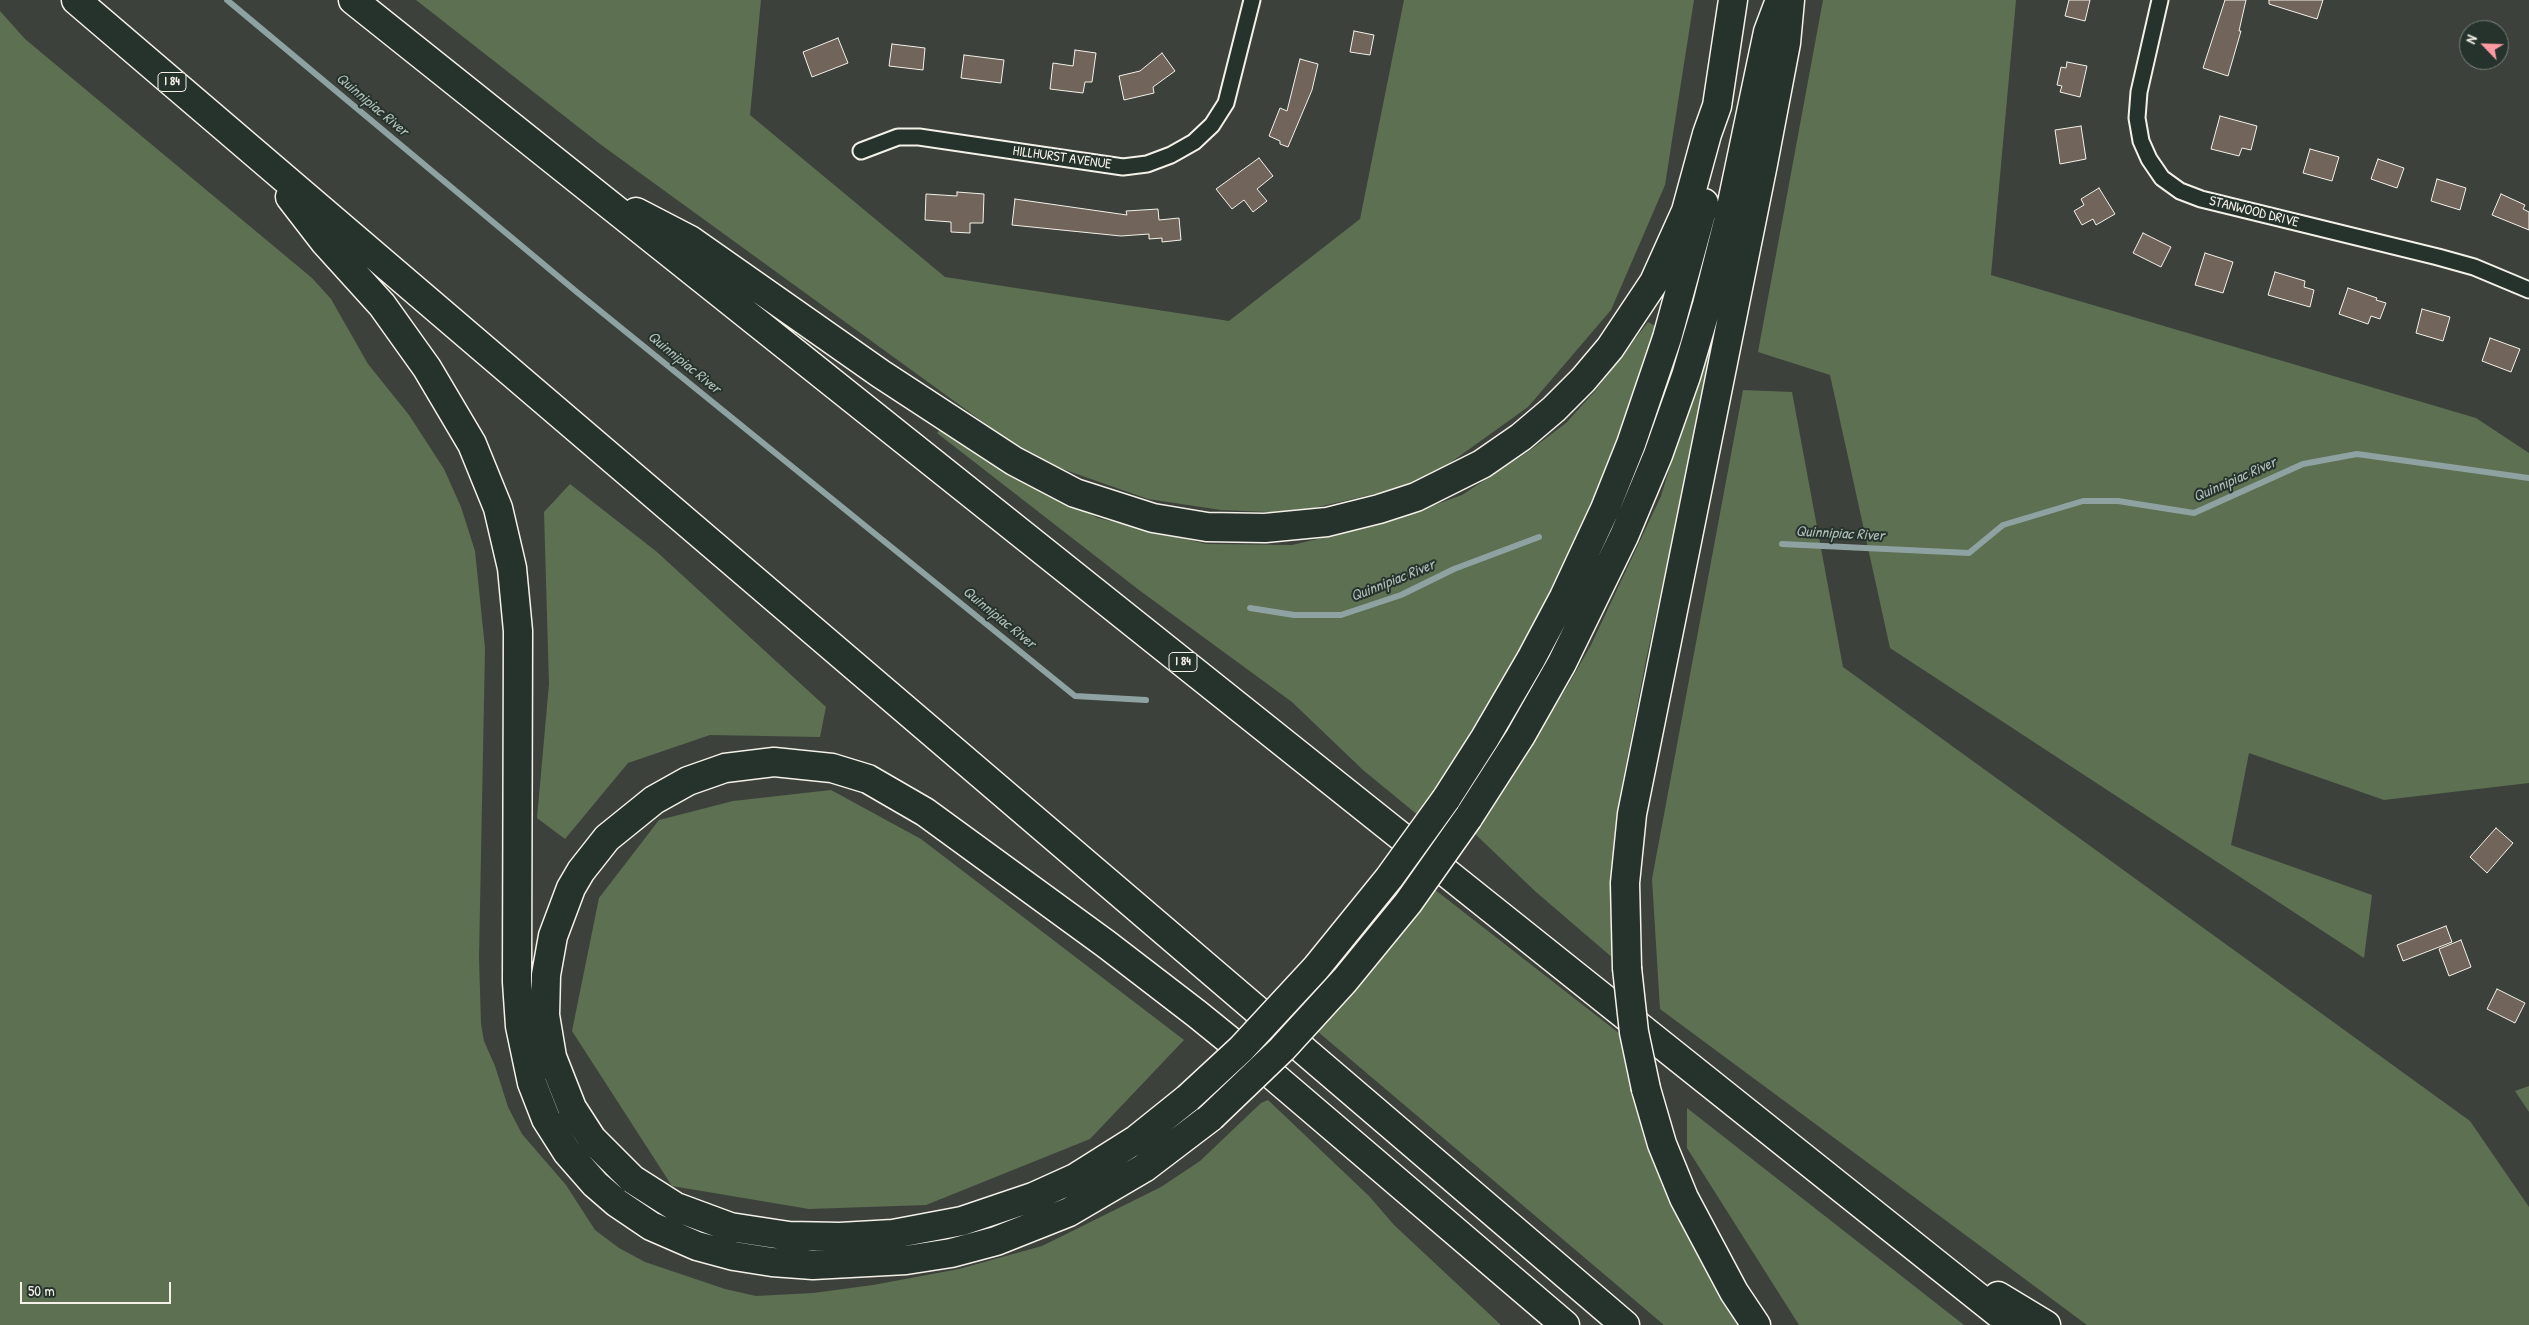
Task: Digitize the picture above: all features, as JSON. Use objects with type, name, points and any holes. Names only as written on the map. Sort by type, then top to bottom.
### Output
[{"type":"highway","name":"I 84","points":[[76,0],[1625,1325]]},
{"type":"highway","name":"I 84","points":[[353,0],[2013,1325]]},
{"type":"highway","points":[[1565,1325],[1271,1074],[1197,1014],[1098,938],[925,812],[868,779],[832,768],[774,762],[725,768],[688,781],[654,800],[607,838],[581,871],[571,888],[553,936],[546,975],[545,1015],[552,1057],[572,1108],[592,1139],[632,1179],[676,1207],[730,1227],[789,1236],[840,1237],[892,1234],[962,1221],[1034,1197],[1075,1178],[1137,1139],[1188,1098],[1241,1049],[1316,968],[1389,878],[1446,799],[1485,738],[1548,628],[1587,549],[1622,469],[1668,338],[1690,261],[1717,144],[1717,106],[1733,0]]},
{"type":"highway","points":[[268,164],[311,225],[382,305],[427,368],[472,444],[498,508],[512,568],[518,631],[517,982],[520,1026],[527,1067],[541,1107],[567,1152],[595,1184],[617,1203],[651,1226],[697,1246],[734,1256],[772,1262],[813,1265],[906,1260],[996,1241],[1061,1216],[1123,1182],[1160,1157],[1211,1117],[1282,1049],[1345,980],[1408,903],[1468,818],[1520,737],[1562,664],[1620,544],[1658,455],[1686,376],[1712,286],[1730,213],[1768,32],[1780,0]]},
{"type":"highway","points":[[1756,1325],[1734,1292],[1684,1198],[1662,1144],[1646,1089],[1634,1032],[1627,968],[1624,901],[1632,814],[1763,164],[1786,43],[1790,0]]},
{"type":"highway","points":[[604,200],[651,219],[690,240],[881,374],[1051,482],[1100,503],[1153,518],[1207,526],[1283,527],[1355,516],[1424,494],[1466,474],[1499,453],[1554,409],[1610,348],[1633,316],[1658,274],[1686,211],[1707,134],[1717,106]]},
{"type":"highway","points":[[1940,1267],[1991,1292],[2046,1325]]},
{"type":"street","name":"HILLHURST AVENUE","points":[[861,150],[898,137],[919,137],[1122,167],[1147,164],[1171,155],[1194,142],[1212,125],[1226,103],[1252,0]]},
{"type":"street","name":"STANWOOD DRIVE","points":[[2160,0],[2139,92],[2136,118],[2141,142],[2149,159],[2162,178],[2180,191],[2201,199],[2438,257],[2482,270],[2529,290]]},
{"type":"green space","points":[[416,0],[761,0],[750,115],[945,277],[1229,321],[1360,219],[1404,0],[1694,0],[1665,185],[1611,310],[1528,407],[1422,483],[1292,513],[1221,510],[1148,499],[1034,459],[600,144]]},
{"type":"green space","points":[[1823,0],[2016,0],[1991,275],[2476,418],[2529,453],[2529,783],[2384,800],[2249,753],[2231,845],[2372,895],[2364,958],[1890,648],[1830,375],[1758,352]]},
{"type":"green space","points":[[0,11],[25,39],[312,278],[331,299],[368,364],[409,415],[444,469],[461,507],[475,551],[485,648],[479,958],[481,1024],[484,1041],[495,1066],[508,1107],[522,1134],[566,1185],[595,1230],[619,1248],[645,1262],[725,1289],[756,1296],[813,1293],[873,1285],[959,1269],[1042,1246],[1161,1187],[1200,1161],[1261,1103],[1268,1100],[1369,1196],[1394,1225],[1501,1325],[0,1325]]},
{"type":"green space","points":[[1648,322],[1655,326],[1632,399],[1590,508],[1556,582],[1492,703],[1419,816],[1363,770],[1292,702],[1139,590],[937,433],[942,427],[1028,484],[1098,518],[1206,544],[1292,545],[1381,524],[1462,495],[1529,451],[1566,423],[1595,391]]},
{"type":"green space","points":[[1709,338],[1716,340],[1646,660],[1619,801],[1611,890],[1614,959],[1536,892],[1474,833],[1567,687],[1591,645],[1661,496]]},
{"type":"green space","points":[[1743,390],[1792,392],[1843,667],[2470,1121],[2529,1207],[2529,1325],[2087,1325],[1660,1009],[1652,879]]},
{"type":"green space","points":[[570,484],[657,552],[826,707],[820,737],[710,735],[628,763],[565,839],[537,818],[549,684],[544,512]]},
{"type":"green space","points":[[831,790],[921,839],[1184,1040],[1090,1139],[926,1205],[809,1209],[672,1186],[572,1031],[599,898],[659,820],[733,801]]},
{"type":"green space","points":[[1434,889],[1624,1037],[1744,1325],[1664,1325],[1317,1031]]},
{"type":"green space","points":[[2529,1086],[2529,1112],[2515,1091]]},
{"type":"green space","points":[[1687,1108],[1964,1325],[1799,1325],[1687,1148]]},
{"type":"building","points":[[2069,0],[2090,0],[2085,21],[2065,16]]},
{"type":"building","points":[[2225,0],[2246,0],[2239,31],[2241,31],[2228,76],[2203,68]]},
{"type":"building","points":[[2269,0],[2323,0],[2317,19],[2269,4]]},
{"type":"building","points":[[1354,31],[1374,35],[1370,55],[1350,52]]},
{"type":"building","points":[[838,38],[848,63],[812,77],[803,52]]},
{"type":"building","points":[[892,44],[925,48],[923,70],[889,66]]},
{"type":"building","points":[[1075,50],[1096,53],[1092,82],[1085,82],[1083,93],[1050,89],[1053,63],[1073,66]]},
{"type":"building","points":[[1162,53],[1175,71],[1153,87],[1154,93],[1124,100],[1119,76],[1140,71]]},
{"type":"building","points":[[964,55],[1004,60],[1001,83],[961,78]]},
{"type":"building","points":[[1300,59],[1318,64],[1312,90],[1288,147],[1269,136],[1280,108],[1287,111]]},
{"type":"building","points":[[2067,62],[2087,66],[2080,97],[2060,92],[2062,86],[2057,85],[2061,67],[2066,68]]},
{"type":"building","points":[[2220,116],[2257,126],[2251,150],[2242,148],[2239,156],[2211,149]]},
{"type":"building","points":[[2081,126],[2086,159],[2060,164],[2055,130]]},
{"type":"building","points":[[2310,149],[2339,157],[2332,181],[2303,173]]},
{"type":"building","points":[[1259,158],[1273,176],[1257,189],[1267,201],[1253,212],[1244,200],[1232,209],[1216,189]]},
{"type":"building","points":[[2378,159],[2404,168],[2397,188],[2371,179]]},
{"type":"building","points":[[2437,179],[2466,188],[2460,210],[2431,201]]},
{"type":"building","points":[[2099,188],[2115,214],[2096,225],[2093,219],[2082,225],[2074,211],[2084,205],[2081,199]]},
{"type":"building","points":[[957,192],[984,194],[983,223],[970,223],[970,233],[951,232],[951,222],[925,220],[926,194],[957,196]]},
{"type":"building","points":[[2501,194],[2525,205],[2523,209],[2529,212],[2529,230],[2492,215]]},
{"type":"building","points":[[1015,199],[1127,215],[1126,211],[1158,209],[1159,220],[1179,218],[1181,240],[1162,242],[1162,238],[1149,239],[1149,234],[1121,236],[1012,225]]},
{"type":"building","points":[[2143,233],[2171,247],[2161,267],[2133,253]]},
{"type":"building","points":[[2205,253],[2233,262],[2223,293],[2195,285]]},
{"type":"building","points":[[2275,272],[2305,281],[2304,287],[2314,290],[2310,307],[2268,295]]},
{"type":"building","points":[[2348,288],[2386,303],[2380,319],[2371,316],[2368,324],[2339,314]]},
{"type":"building","points":[[2422,309],[2450,317],[2443,341],[2416,333]]},
{"type":"building","points":[[2490,338],[2520,349],[2511,372],[2482,361]]},
{"type":"building","points":[[2496,828],[2513,843],[2487,873],[2470,857]]},
{"type":"building","points":[[2446,926],[2452,942],[2403,961],[2397,945]]},
{"type":"building","points":[[2461,940],[2471,967],[2449,976],[2439,949]]},
{"type":"building","points":[[2497,989],[2525,1003],[2515,1023],[2487,1009]]},
{"type":"waterway","name":"Quinnipiac River","points":[[227,0],[578,293],[1075,696],[1146,700]]},
{"type":"waterway","name":"Quinnipiac River","points":[[1782,544],[1969,553],[2003,525],[2083,501],[2118,501],[2194,513],[2303,464],[2357,454],[2529,478]]},
{"type":"waterway","name":"Quinnipiac River","points":[[1250,608],[1294,615],[1341,615],[1401,595],[1454,569],[1539,537]]}]
